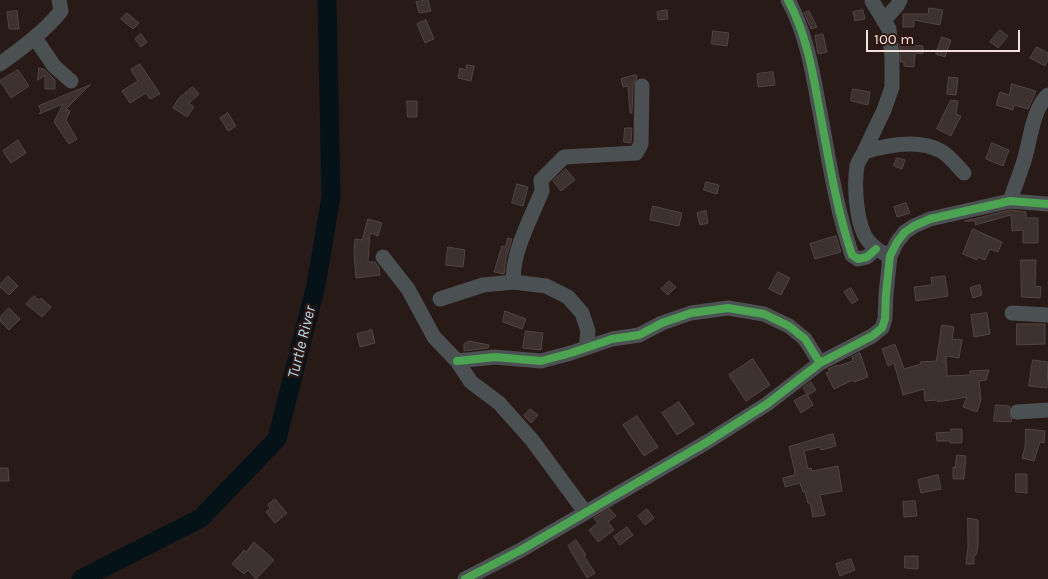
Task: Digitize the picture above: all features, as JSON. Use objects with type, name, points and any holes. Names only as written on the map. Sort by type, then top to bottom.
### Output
[{"type":"street","points":[[0,64],[35,38],[61,11],[59,0]]},
{"type":"street","points":[[788,0],[804,38],[812,68],[834,182],[852,255],[858,259],[867,257],[876,249]]},
{"type":"street","points":[[884,20],[900,0]]},
{"type":"street","points":[[872,1],[889,29],[892,87],[884,110],[857,165],[857,194],[859,221],[865,237],[876,249],[890,256]]},
{"type":"street","points":[[35,38],[54,66],[71,81]]},
{"type":"street","points":[[514,282],[512,273],[514,260],[542,191],[540,180],[564,157],[636,153],[641,144],[642,86]]},
{"type":"street","points":[[1010,201],[1023,164],[1037,109],[1048,95]]},
{"type":"street","points":[[864,152],[883,146],[924,144],[943,152],[964,173]]},
{"type":"street","points":[[464,579],[521,550],[742,421],[820,363],[872,336],[882,328],[885,319],[890,256],[905,232],[914,226],[930,219],[1010,201],[1048,204]]},
{"type":"street","points":[[383,257],[408,289],[434,338],[457,361],[471,382],[499,403],[532,440],[585,512]]},
{"type":"street","points":[[440,299],[483,286],[514,282],[546,286],[568,297],[582,313],[588,331],[586,348],[541,360],[495,357],[457,361]]},
{"type":"street","points":[[571,353],[612,339],[639,335],[662,323],[691,313],[728,308],[764,314],[789,326],[806,339],[820,363]]},
{"type":"street","points":[[1012,313],[1048,315]]},
{"type":"street","points":[[1017,412],[1048,410]]},
{"type":"building","points":[[428,0],[431,11],[419,13],[416,2]]},
{"type":"building","points":[[929,8],[943,10],[940,25],[914,20],[914,27],[903,27],[903,14],[928,14]]},
{"type":"building","points":[[667,10],[668,19],[658,20],[657,12]]},
{"type":"building","points":[[863,10],[865,19],[855,21],[853,12]]},
{"type":"building","points":[[17,11],[19,29],[9,29],[7,12]]},
{"type":"building","points":[[809,11],[817,27],[811,29],[804,13]]},
{"type":"building","points":[[127,13],[139,23],[133,29],[121,19]]},
{"type":"building","points":[[426,20],[434,39],[425,43],[417,24]]},
{"type":"building","points":[[1000,30],[1008,36],[998,48],[990,42]]},
{"type":"building","points":[[713,31],[729,33],[727,46],[712,44]]},
{"type":"building","points":[[141,34],[147,42],[141,47],[135,39]]},
{"type":"building","points":[[823,34],[827,52],[818,54],[815,36]]},
{"type":"building","points":[[942,37],[951,40],[945,57],[936,54]]},
{"type":"building","points":[[900,44],[923,46],[923,54],[915,53],[914,67],[904,66],[904,62],[901,62]]},
{"type":"building","points":[[1037,47],[1048,53],[1048,60],[1045,66],[1030,58]]},
{"type":"building","points":[[140,64],[160,94],[150,99],[146,93],[130,103],[122,91],[138,81],[131,70]]},
{"type":"building","points":[[467,65],[474,66],[471,81],[458,78],[460,68],[466,70]]},
{"type":"building","points":[[39,68],[44,69],[55,80],[55,89],[45,89],[45,75],[38,80]]},
{"type":"building","points":[[18,70],[29,86],[11,98],[0,81]]},
{"type":"building","points":[[773,72],[775,85],[758,87],[757,74]]},
{"type":"building","points":[[636,75],[637,78],[633,86],[632,113],[630,113],[628,86],[623,87],[621,79]]},
{"type":"building","points":[[949,77],[958,78],[956,95],[947,94]]},
{"type":"building","points":[[1012,84],[1036,91],[1028,109],[1014,105],[1013,110],[996,105],[1000,92],[1009,95]]},
{"type":"building","points":[[90,85],[66,109],[70,111],[66,120],[77,139],[69,144],[54,122],[63,104],[39,114],[41,111],[39,106]]},
{"type":"building","points":[[193,87],[199,94],[189,103],[194,107],[187,117],[173,108],[178,99]]},
{"type":"building","points":[[853,89],[870,92],[868,105],[851,101]]},
{"type":"building","points":[[951,100],[958,101],[956,114],[961,116],[951,136],[937,129]]},
{"type":"building","points":[[407,101],[417,101],[417,117],[408,117]]},
{"type":"building","points":[[228,113],[236,126],[228,131],[220,118]]},
{"type":"building","points":[[625,128],[632,128],[631,143],[624,142]]},
{"type":"building","points":[[18,140],[26,153],[11,163],[3,151]]},
{"type":"building","points":[[992,143],[1009,150],[1003,166],[986,159]]},
{"type":"building","points":[[897,158],[905,160],[902,169],[894,166]]},
{"type":"building","points":[[566,169],[575,180],[561,191],[553,181]]},
{"type":"building","points":[[706,182],[719,185],[717,194],[704,190]]},
{"type":"building","points":[[517,184],[528,187],[523,206],[512,203]]},
{"type":"building","points":[[906,203],[910,213],[897,217],[894,207]]},
{"type":"building","points":[[653,206],[682,213],[679,226],[650,220]]},
{"type":"building","points":[[1011,210],[1026,212],[1026,218],[1038,218],[1038,243],[1023,243],[1023,230],[1012,231],[1011,215],[975,225],[976,221],[965,221]]},
{"type":"building","points":[[706,211],[708,223],[700,225],[697,213]]},
{"type":"building","points":[[368,219],[382,223],[378,236],[370,233],[368,262],[375,262],[379,267],[380,275],[356,278],[355,239],[362,240]]},
{"type":"building","points":[[973,229],[1002,242],[998,252],[990,249],[985,260],[978,257],[977,260],[963,254]]},
{"type":"building","points":[[836,236],[841,252],[815,259],[810,244]]},
{"type":"building","points":[[508,238],[512,239],[506,258],[504,274],[494,272],[502,246],[505,247]]},
{"type":"building","points":[[448,247],[465,250],[463,267],[446,265]]},
{"type":"building","points":[[1021,260],[1036,260],[1035,286],[1041,287],[1040,298],[1022,297]]},
{"type":"building","points":[[778,272],[790,278],[781,295],[769,289]]},
{"type":"building","points":[[8,276],[18,286],[9,295],[0,287]]},
{"type":"building","points":[[945,276],[948,296],[916,301],[914,287],[932,285],[931,278]]},
{"type":"building","points":[[669,281],[676,287],[668,295],[661,289]]},
{"type":"building","points":[[980,285],[982,295],[973,298],[970,288]]},
{"type":"building","points":[[851,288],[858,300],[852,304],[844,292]]},
{"type":"building","points":[[34,296],[39,300],[41,298],[51,307],[42,317],[26,304]]},
{"type":"building","points":[[9,308],[20,319],[9,330],[0,321],[0,317]]},
{"type":"building","points":[[505,311],[526,319],[522,329],[503,322]]},
{"type":"building","points":[[987,313],[990,334],[974,337],[971,315]]},
{"type":"building","points":[[1017,324],[1045,324],[1045,344],[1017,345]]},
{"type":"building","points":[[942,325],[954,327],[952,339],[962,340],[959,358],[946,356],[947,376],[970,375],[970,371],[989,370],[986,380],[979,381],[981,400],[977,412],[963,407],[967,397],[938,402],[937,400],[925,401],[924,389],[903,395],[894,363],[888,366],[882,349],[895,344],[904,369],[921,364],[920,362],[936,361]]},
{"type":"building","points":[[372,330],[375,343],[360,347],[357,334]]},
{"type":"building","points":[[526,331],[543,333],[541,350],[523,348]]},
{"type":"building","points":[[469,341],[489,345],[488,348],[464,351],[464,344]]},
{"type":"building","points":[[860,353],[868,377],[854,382],[853,380],[834,389],[826,373],[830,371],[828,369],[853,361],[852,357]]},
{"type":"building","points":[[753,359],[770,385],[746,401],[729,375]]},
{"type":"building","points":[[1033,360],[1048,362],[1047,388],[1029,386]]},
{"type":"building","points":[[811,382],[816,390],[808,395],[803,388]]},
{"type":"building","points":[[807,394],[813,405],[801,413],[794,401]]},
{"type":"building","points":[[679,402],[694,424],[677,435],[662,413]]},
{"type":"building","points":[[996,405],[1010,406],[1008,413],[1012,419],[1011,422],[994,421]]},
{"type":"building","points":[[530,409],[538,415],[531,423],[524,416]]},
{"type":"building","points":[[637,416],[658,447],[644,456],[623,425]]},
{"type":"building","points":[[951,429],[962,429],[962,443],[937,441],[936,433],[951,432]]},
{"type":"building","points":[[1026,429],[1045,431],[1044,443],[1040,442],[1034,461],[1022,458]]},
{"type":"building","points":[[833,434],[836,446],[821,450],[820,447],[804,451],[808,469],[811,468],[812,471],[838,466],[842,491],[820,495],[825,515],[813,517],[810,503],[808,503],[800,483],[785,487],[783,478],[794,475],[795,472],[789,447]]},
{"type":"building","points":[[957,455],[966,456],[964,479],[953,479],[953,467],[955,467]]},
{"type":"building","points":[[0,468],[8,468],[9,481],[0,481]]},
{"type":"building","points":[[1016,474],[1027,474],[1027,493],[1016,492]]},
{"type":"building","points":[[938,475],[941,489],[921,493],[918,480]]},
{"type":"building","points":[[275,499],[287,513],[275,523],[266,512],[270,508],[268,505]]},
{"type":"building","points":[[915,501],[917,516],[904,517],[903,502]]},
{"type":"building","points":[[610,509],[616,516],[608,522],[614,530],[598,542],[589,530],[598,523],[594,518]]},
{"type":"building","points":[[647,509],[654,518],[645,525],[638,516]]},
{"type":"building","points":[[968,518],[978,520],[978,546],[976,555],[974,555],[974,564],[966,564]]},
{"type":"building","points":[[627,527],[633,535],[620,545],[614,537]]},
{"type":"building","points":[[576,540],[595,573],[587,578],[568,546]]},
{"type":"building","points":[[254,542],[274,560],[256,579],[248,570],[244,574],[232,564]]},
{"type":"building","points":[[905,556],[918,556],[918,569],[905,568]]},
{"type":"building","points":[[851,559],[855,570],[840,576],[836,564]]},
{"type":"waterway","name":"Turtle River","points":[[81,579],[201,518],[277,439],[316,285],[331,197],[327,0]]},
{"type":"cycle path","points":[[788,0],[799,24],[807,50],[836,198],[852,255],[858,259],[867,257],[876,249]]},
{"type":"cycle path","points":[[465,579],[521,550],[707,442],[767,404],[820,363],[872,336],[882,328],[885,319],[890,256],[897,242],[905,232],[914,226],[930,219],[1010,201],[1048,204]]},
{"type":"cycle path","points":[[457,361],[495,357],[541,361],[612,339],[639,335],[662,323],[691,313],[728,308],[764,314],[789,326],[805,339],[820,363]]}]
